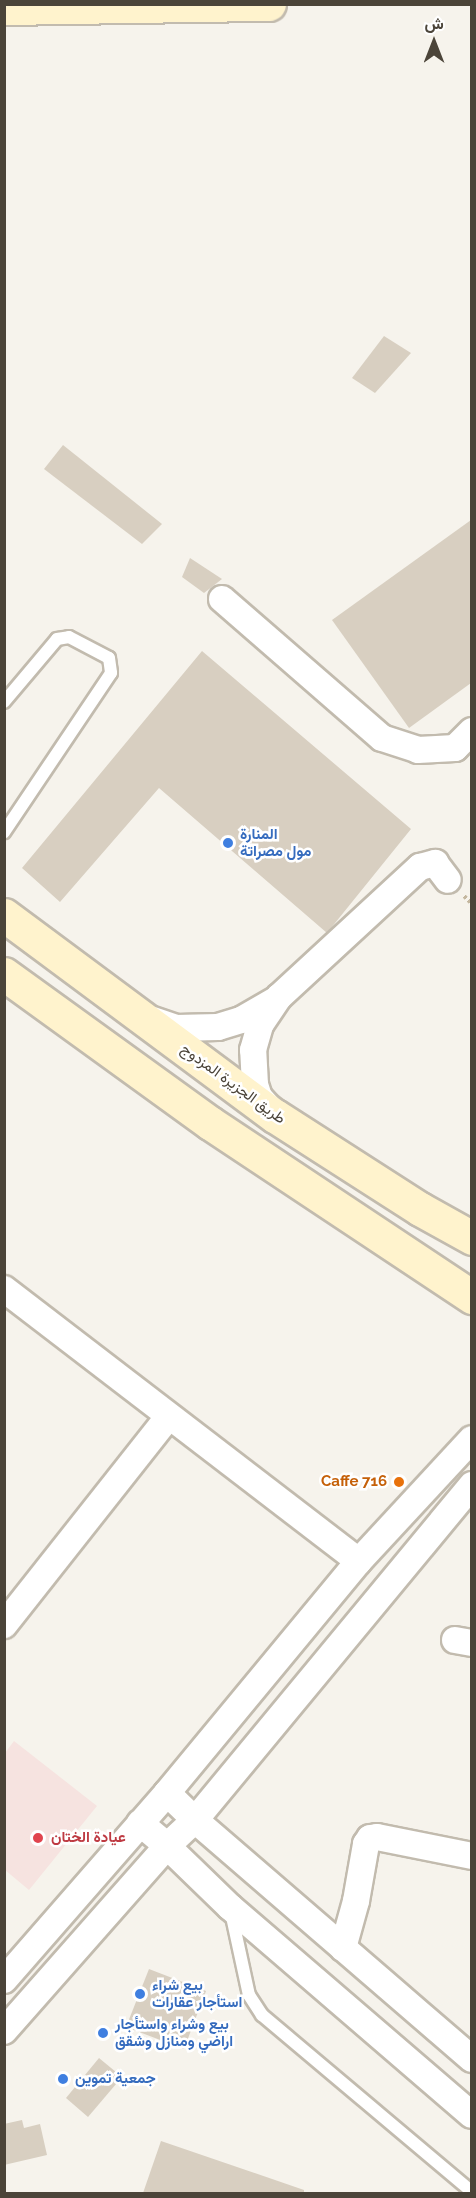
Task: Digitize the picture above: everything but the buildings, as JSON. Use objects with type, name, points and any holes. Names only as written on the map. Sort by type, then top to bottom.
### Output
[{"type":"main road","points":[[4,8],[269,4]]},
{"type":"main road","name":"طريق الجزيرة المزدوج","points":[[4,915],[275,1116],[420,1209],[471,1238]]},
{"type":"main road","points":[[4,974],[210,1123],[467,1301]]},
{"type":"street","points":[[222,599],[382,738],[418,750],[455,748],[471,731]]},
{"type":"street","points":[[123,1004],[176,1028],[218,1028],[241,1020],[279,997],[420,867],[435,863],[448,880]]},
{"type":"street","points":[[275,1116],[259,1097],[255,1085],[253,1050],[260,1025],[279,997]]},
{"type":"street","points":[[4,1289],[359,1561]]},
{"type":"street","points":[[4,1625],[169,1416]]},
{"type":"street","points":[[4,1980],[167,1793],[359,1561],[471,1439]]},
{"type":"street","points":[[4,2031],[167,1846],[195,1820],[471,1485]]},
{"type":"street","points":[[167,1793],[195,1820],[471,2059]]},
{"type":"street","points":[[140,1823],[230,1907],[471,2115]]},
{"type":"street","points":[[343,1948],[356,1900],[366,1844],[370,1838],[377,1837],[471,1856]]},
{"type":"lane","points":[[4,702],[57,639],[69,637],[109,658],[111,673],[4,832]]},
{"type":"lane","points":[[230,1907],[249,1995],[262,2015],[471,2192]]},
{"type":"shaded area","name":"عيادة الختان","points":[[14,1741],[97,1806],[29,1890],[5,1870],[5,1753]]},
{"type":"place","name":"المنارة مول مصراتة","points":[[228,843]]},
{"type":"place","name":"Caffe 716","points":[[399,1482]]},
{"type":"place","name":"عيادة الختان","points":[[38,1838]]},
{"type":"place","name":"بيع شراء استأجار عقارات","points":[[140,1994]]},
{"type":"place","name":"بيع وشراء واستأجار اراضي ومنازل وشقق","points":[[103,2033]]},
{"type":"place","name":"جمعية تموين","points":[[63,2079]]}]
